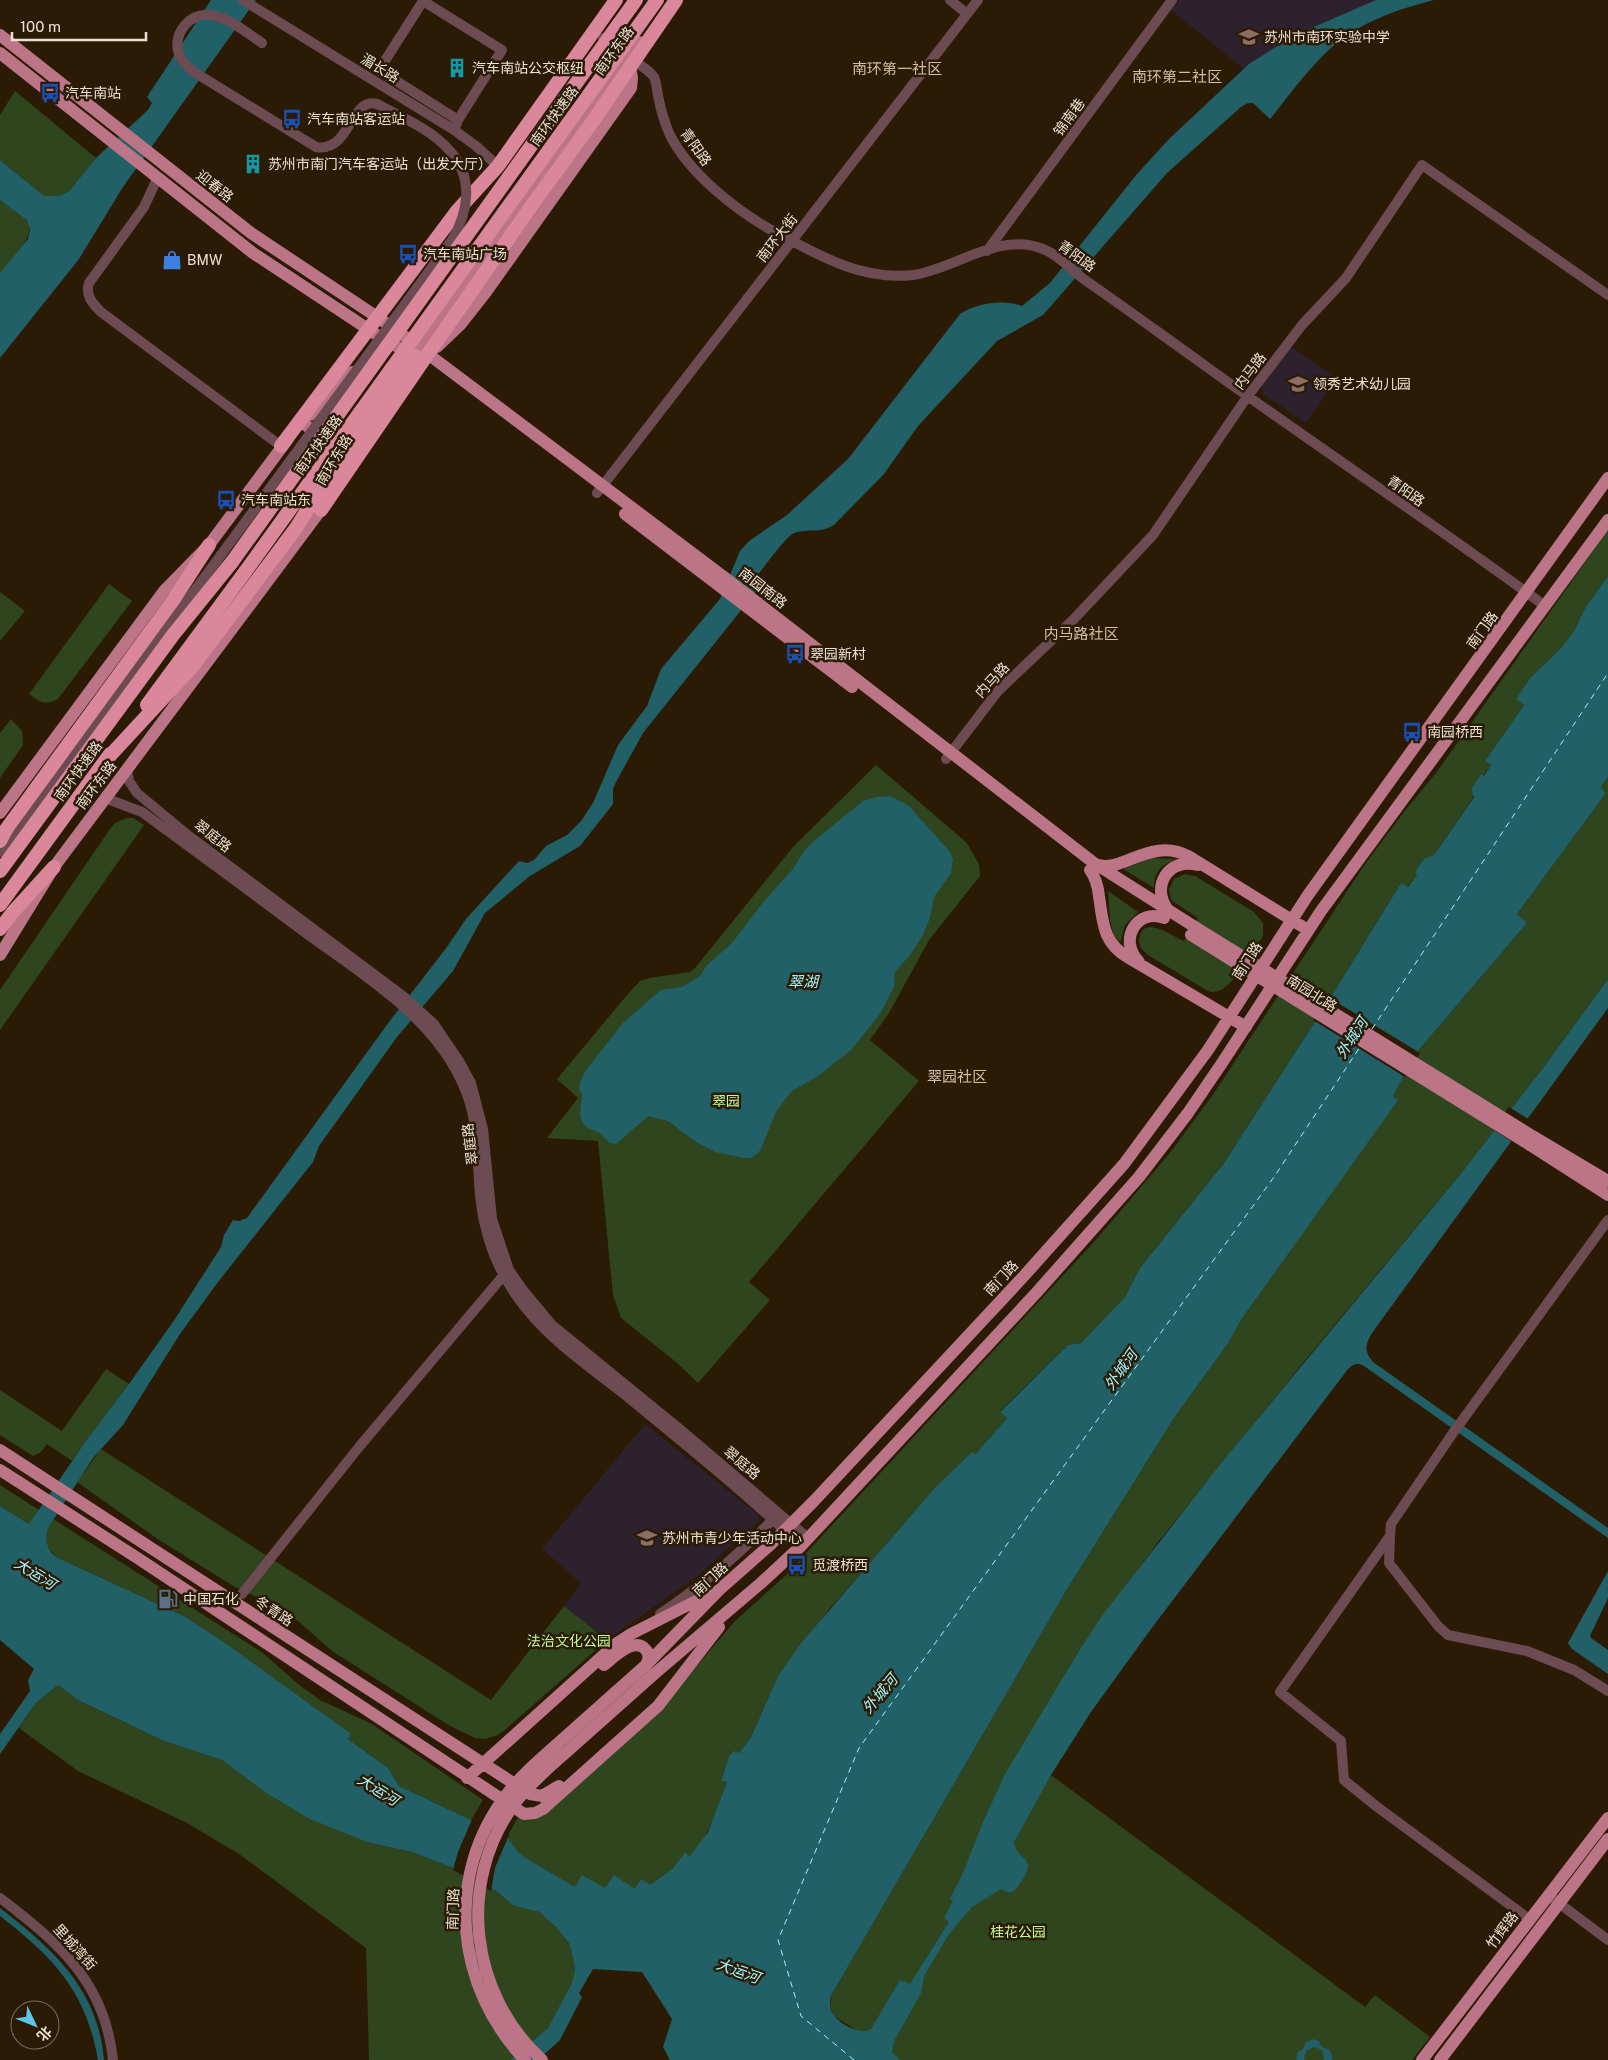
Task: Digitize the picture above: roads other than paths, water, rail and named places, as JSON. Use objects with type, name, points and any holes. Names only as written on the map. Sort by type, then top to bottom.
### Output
[{"type":"highway","points":[[280,446],[457,211],[498,166],[616,0]]},
{"type":"highway","name":"南环快速路","points":[[0,870],[636,0]]},
{"type":"highway","name":"南环快速路","points":[[0,905],[245,572],[657,0]]},
{"type":"highway","points":[[105,762],[192,667],[296,528],[344,455],[530,208],[593,121],[676,0]]},
{"type":"highway","points":[[321,510],[421,355]]},
{"type":"highway","points":[[2,835],[174,599],[209,544]]},
{"type":"highway","points":[[0,917],[157,706]]},
{"type":"highway","points":[[0,929],[54,867]]},
{"type":"main road","points":[[498,166],[516,132],[610,0]]},
{"type":"main road","name":"南环东路","points":[[0,813],[164,591],[209,544],[280,446],[392,336],[630,0]]},
{"type":"main road","name":"南环东路","points":[[421,355],[670,0]]},
{"type":"main road","name":"迎春路","points":[[0,34],[152,156],[262,240],[378,318],[392,336],[421,355]]},
{"type":"main road","name":"迎春路","points":[[0,53],[253,253],[368,330],[392,336]]},
{"type":"main road","points":[[421,355],[460,325],[486,292],[631,88],[632,78],[628,58]]},
{"type":"main road","points":[[324,439],[392,336]]},
{"type":"main road","name":"南园南路","points":[[421,355],[722,581],[1087,863]]},
{"type":"main road","points":[[303,423],[344,455]]},
{"type":"main road","name":"南门路","points":[[542,2060],[525,2043],[508,2021],[495,1997],[486,1972],[480,1945],[479,1891],[485,1864],[500,1826],[524,1792],[650,1670],[719,1590],[788,1527],[1091,1202],[1124,1164],[1172,1101],[1291,920],[1608,478]]},
{"type":"main road","name":"南环东路","points":[[0,955],[54,867],[321,510]]},
{"type":"main road","name":"南门路","points":[[525,2060],[508,2041],[493,2019],[481,1995],[472,1970],[467,1944],[465,1917],[472,1865],[492,1815],[516,1783],[650,1670],[732,1609],[805,1542],[1105,1217],[1188,1113],[1308,930],[1608,520]]},
{"type":"main road","points":[[1087,863],[1101,866],[1110,865],[1151,851],[1172,850],[1185,854],[1308,930]]},
{"type":"main road","points":[[1087,863],[1096,881],[1104,930],[1108,940],[1121,953],[1246,1027]]},
{"type":"main road","name":"南园北路","points":[[1087,863],[1193,931],[1532,1141],[1608,1195]]},
{"type":"main road","points":[[1145,967],[1131,952],[1130,932],[1143,920],[1166,914],[1160,890],[1162,881],[1168,873],[1185,863],[1208,868]]},
{"type":"main road","name":"南园北路","points":[[1532,1141],[1608,1181]]},
{"type":"main road","name":"冬青路","points":[[0,1450],[533,1795],[541,1797],[550,1793],[671,1682],[671,1676],[666,1671],[650,1670]]},
{"type":"main road","points":[[0,1470],[522,1813],[532,1814],[541,1811],[658,1706],[732,1609]]},
{"type":"main road","points":[[471,1780],[602,1656],[631,1634],[719,1590]]},
{"type":"main road","points":[[486,1765],[623,1650],[635,1645],[643,1647],[649,1655],[650,1670]]},
{"type":"main road","name":"竹辉路","points":[[1422,2060],[1608,1818]]},
{"type":"main road","points":[[1440,2060],[1608,1839]]},
{"type":"street","name":"湄长路","points":[[243,0],[456,125],[498,166]]},
{"type":"street","points":[[950,0],[967,14]]},
{"type":"street","name":"南环大街","points":[[600,490],[978,0]]},
{"type":"street","name":"锦南巷","points":[[987,251],[1172,0]]},
{"type":"street","points":[[424,1],[502,50],[456,125],[379,70],[424,1]]},
{"type":"street","points":[[0,852],[227,558],[452,240],[464,216],[467,197],[466,186],[459,165],[449,149],[430,134],[377,104],[369,103],[363,106],[338,142],[323,148],[316,146],[194,72],[184,63],[178,50],[178,36],[185,24],[203,15],[217,17],[262,43]]},
{"type":"street","name":"青阳路","points":[[602,38],[628,58],[644,67],[655,79],[659,104],[670,134],[685,159],[703,180],[774,232],[824,259],[846,267],[874,274],[896,276],[914,275],[937,270],[1008,245],[1026,244],[1039,247],[1053,254],[1248,397],[1545,606]]},
{"type":"street","name":"内马路","points":[[948,756],[998,691],[1073,620],[1153,535],[1248,397],[1302,325],[1346,278],[1422,165],[1608,295]]},
{"type":"street","points":[[157,179],[144,207],[89,282],[87,290],[89,297],[101,312],[280,446]]},
{"type":"street","name":"翠庭路","points":[[127,768],[129,781],[137,793],[189,836],[400,999],[420,1017],[444,1051],[465,1088],[476,1128],[485,1227],[503,1276],[535,1320],[550,1335],[774,1519],[788,1527]]},
{"type":"street","name":"翠庭路","points":[[105,798],[142,812],[400,999]]},
{"type":"street","name":"翠庭路","points":[[420,1017],[434,1024],[449,1044],[470,1083],[478,1106],[483,1130],[492,1219],[509,1270],[523,1290],[552,1325],[805,1542]]},
{"type":"street","points":[[1608,1220],[1453,1433],[1391,1524],[1389,1563],[1438,1626],[1448,1634],[1527,1651],[1574,1670],[1608,1692]]},
{"type":"street","points":[[242,1594],[359,1447],[503,1276]]},
{"type":"street","points":[[631,1634],[707,1581],[756,1538],[774,1519]]},
{"type":"street","points":[[1390,1536],[1280,1692],[1341,1741],[1344,1780],[1376,1806],[1529,1919]]},
{"type":"street","points":[[1548,1894],[1608,1940]]},
{"type":"street","name":"里城湾街","points":[[0,1898],[51,1938],[82,1973],[95,1994],[103,2013],[113,2060]]},
{"type":"water","points":[[211,0],[256,0],[123,187],[79,259],[0,358],[0,273],[28,239],[30,229],[27,220],[0,200],[0,160],[44,196],[60,196],[69,191],[96,158],[148,110],[152,103],[147,97]]},
{"type":"water","points":[[1376,0],[1434,0],[1386,15],[1342,39],[1313,66],[1270,119],[1253,103],[1248,103],[1241,107],[1167,173],[1043,315],[997,341],[918,426],[884,474],[835,524],[826,529],[794,533],[779,548],[751,584],[758,589],[643,733],[613,789],[613,804],[580,846],[530,876],[485,913],[453,971],[397,1037],[319,1146],[313,1162],[218,1282],[180,1334],[123,1425],[93,1458],[48,1528],[46,1540],[48,1548],[56,1557],[184,1616],[221,1640],[351,1734],[348,1739],[388,1768],[399,1786],[507,1837],[517,1851],[526,1858],[575,1887],[582,1875],[605,1888],[614,1875],[635,1889],[641,1879],[650,1885],[673,1868],[685,1852],[690,1856],[708,1832],[727,1782],[721,1781],[729,1756],[734,1751],[739,1753],[751,1737],[778,1676],[802,1642],[932,1491],[972,1452],[976,1454],[1007,1418],[1000,1412],[1068,1345],[1081,1343],[1125,1297],[1140,1268],[1224,1163],[1329,1000],[1401,883],[1408,887],[1417,875],[1415,872],[1424,859],[1434,855],[1474,797],[1471,789],[1481,774],[1484,776],[1491,765],[1485,761],[1524,705],[1516,699],[1531,677],[1561,648],[1574,631],[1585,608],[1608,576],[1608,777],[1601,787],[1606,793],[1517,914],[1527,923],[1417,1052],[1393,1096],[1398,1100],[1241,1320],[1229,1342],[1174,1418],[1066,1591],[832,1994],[830,2004],[833,2014],[848,2027],[866,2031],[871,2029],[900,1980],[910,1984],[949,1922],[944,1918],[953,1901],[950,1899],[1005,1774],[1104,1613],[1222,1462],[1459,1176],[1546,1064],[1608,979],[1608,1008],[1372,1333],[1366,1348],[1373,1362],[1608,1528],[1608,1538],[1364,1366],[1354,1365],[1348,1369],[1151,1629],[1091,1712],[1051,1775],[1014,1842],[1015,1847],[1028,1865],[1025,1876],[1012,1892],[1001,1889],[972,1907],[949,1934],[924,1976],[921,1993],[894,2041],[892,2053],[901,2060],[670,2060],[663,2047],[672,2019],[642,1972],[593,1969],[579,1993],[582,1997],[560,2040],[538,2060],[510,2060],[548,2028],[571,1985],[575,1970],[569,1943],[556,1927],[539,1912],[514,1906],[496,1891],[461,1871],[412,1852],[367,1842],[310,1819],[268,1794],[222,1760],[164,1741],[78,1700],[58,1685],[36,1703],[0,1754],[0,1734],[30,1691],[28,1680],[34,1669],[0,1640],[0,1506],[29,1524],[86,1441],[173,1322],[221,1247],[224,1235],[233,1220],[239,1221],[247,1218],[466,919],[519,861],[527,863],[534,860],[546,846],[567,835],[581,821],[593,803],[618,745],[647,706],[661,669],[720,599],[740,551],[749,541],[787,515],[848,459],[960,314],[974,307],[990,303],[1007,303],[1022,306],[1050,283],[1137,174],[1169,139],[1249,64],[1309,29]]},
{"type":"water","name":"翠湖","points":[[890,796],[908,805],[950,852],[953,859],[951,873],[934,897],[930,918],[923,935],[910,955],[895,972],[894,987],[880,1014],[851,1050],[818,1076],[792,1091],[775,1114],[761,1149],[757,1154],[751,1158],[744,1158],[715,1152],[696,1142],[668,1121],[648,1116],[616,1144],[610,1143],[600,1133],[586,1127],[580,1115],[582,1095],[579,1089],[580,1082],[586,1070],[623,1023],[661,990],[682,987],[700,976],[707,965],[732,943],[765,900],[793,869],[804,851],[814,841],[863,801]]},
{"type":"water","points":[[1608,1571],[1608,1598],[1590,1636],[1608,1650],[1608,1674],[1572,1649],[1568,1643]]},
{"type":"water","points":[[0,1908],[38,1939],[70,1973],[93,2012],[100,2035],[104,2060],[98,2060],[93,2036],[85,2014],[65,1978],[52,1962],[0,1916]]},
{"type":"water","points":[[1312,2039],[1319,2041],[1322,2047],[1330,2050],[1332,2060],[1324,2060],[1322,2050],[1314,2047],[1306,2051],[1304,2060],[1296,2060],[1298,2052],[1303,2049],[1306,2042]]},
{"type":"place","name":"苏州市南环实验中学","points":[[1249,37]]},
{"type":"place","name":"汽车南站公交枢纽","points":[[457,68]]},
{"type":"place","name":"汽车南站","points":[[50,93]]},
{"type":"place","name":"汽车南站客运站","points":[[292,119]]},
{"type":"place","name":"苏州市南门汽车客运站（出发大厅）","points":[[253,164]]},
{"type":"place","name":"汽车南站广场","points":[[408,254]]},
{"type":"place","name":"BMW","points":[[172,260]]},
{"type":"place","name":"领秀艺术幼儿园","points":[[1298,384]]},
{"type":"place","name":"汽车南站东","points":[[226,500]]},
{"type":"place","name":"翠园新村","points":[[795,654]]},
{"type":"place","name":"南园桥西","points":[[1412,732]]},
{"type":"place","name":"苏州市青少年活动中心","points":[[647,1538]]},
{"type":"place","name":"觅渡桥西","points":[[797,1565]]},
{"type":"place","name":"中国石化","points":[[168,1599]]},
{"type":"district","name":"南环第一社区","points":[[897,69]]},
{"type":"district","name":"南环第二社区","points":[[1177,77]]},
{"type":"district","name":"内马路社区","points":[[1081,634]]},
{"type":"district","name":"翠园社区","points":[[957,1077]]},
{"type":"water label","name":"外城河","points":[[1352,1038]]},
{"type":"water label","name":"外城河","points":[[1121,1370]]},
{"type":"water label","name":"大运河","points":[[35,1574]]},
{"type":"water label","name":"外城河","points":[[880,1694]]},
{"type":"water label","name":"大运河","points":[[378,1790]]},
{"type":"water label","name":"大运河","points":[[738,1971]]},
{"type":"park label","name":"翠园","points":[[726,1101]]},
{"type":"park label","name":"法治文化公园","points":[[569,1641]]},
{"type":"park label","name":"桂花公园","points":[[1018,1932]]}]
